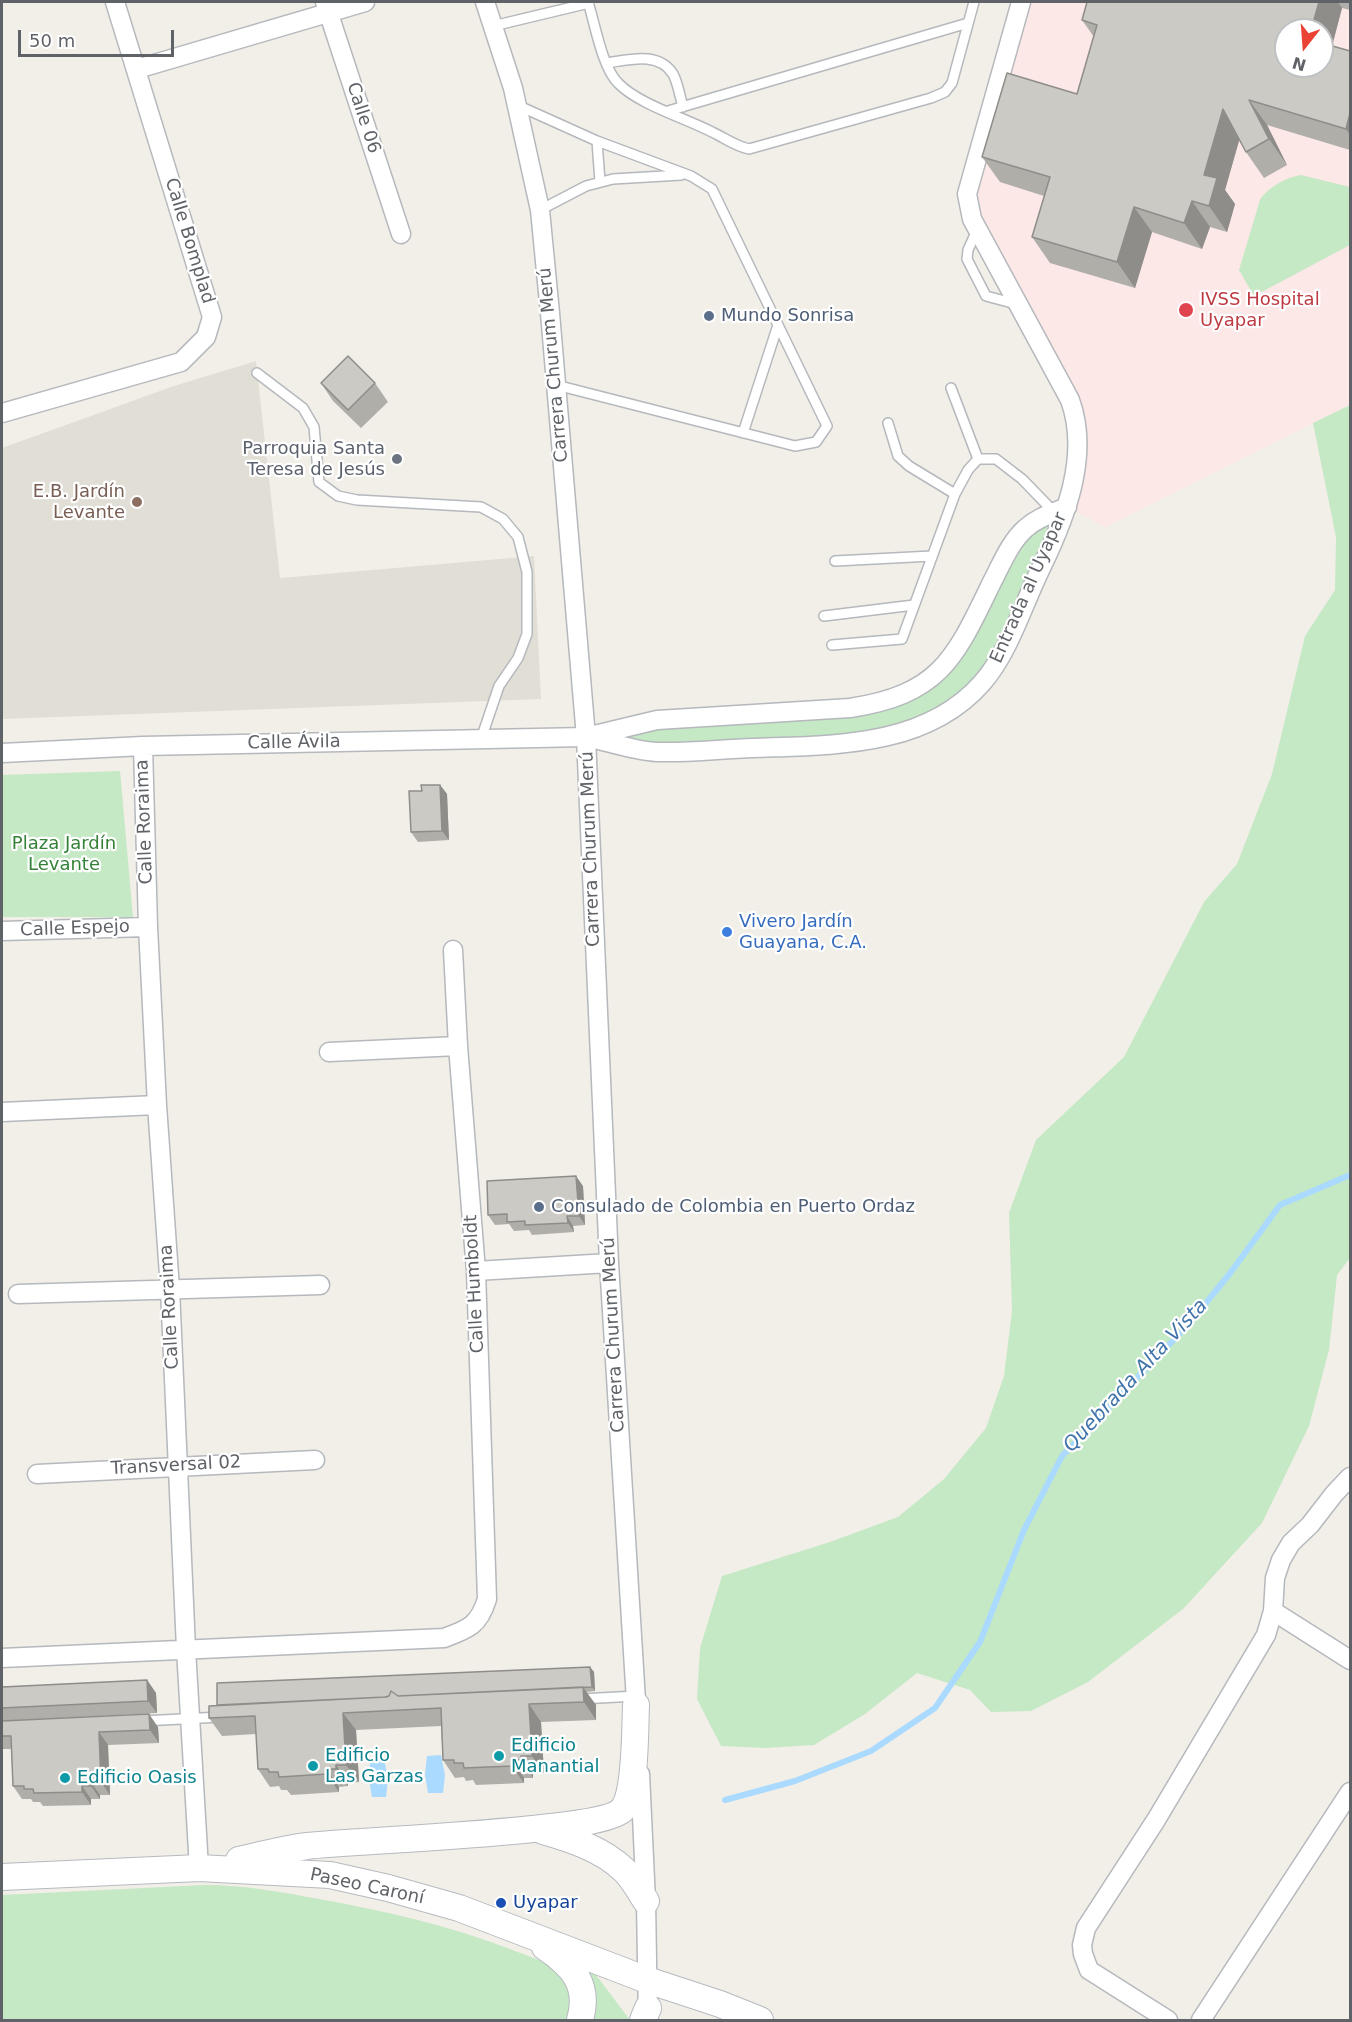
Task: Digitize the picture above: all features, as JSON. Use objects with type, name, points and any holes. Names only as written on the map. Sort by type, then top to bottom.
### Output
[{"type":"street","name":"Calle Bomplad","points":[[2,413],[181,362],[206,337],[212,317],[115,2]]},
{"type":"street","points":[[137,69],[327,7],[365,2]]},
{"type":"street","name":"Carrera Churum Merú","points":[[485,2],[513,88],[540,210],[586,737],[609,1263],[646,1901],[647,1980]]},
{"type":"street","points":[[1021,2],[967,194],[972,219],[1071,400],[1077,417],[1077,455],[1060,510]]},
{"type":"street","name":"Calle 06","points":[[327,7],[401,234]]},
{"type":"street","name":"Entrada al Uyapar","points":[[586,737],[656,752],[808,746],[871,741],[930,722],[967,697],[994,667],[1008,641],[1060,510]]},
{"type":"street","name":"Entrada al Uyapar","points":[[586,737],[657,720],[850,708],[874,705],[898,697],[940,671],[968,633],[1007,551],[1025,529],[1041,517],[1060,510]]},
{"type":"street","name":"Calle Ávila","points":[[2,753],[142,746],[586,737]]},
{"type":"street","name":"Calle Roraima","points":[[142,746],[157,1105],[170,1289],[186,1649],[199,1868]]},
{"type":"street","name":"Calle Espejo","points":[[2,931],[148,927]]},
{"type":"street","name":"Calle Humboldt","points":[[186,1649],[444,1638],[466,1630],[481,1617],[487,1599],[476,1271],[458,1046],[453,950]]},
{"type":"street","points":[[329,1052],[458,1046]]},
{"type":"street","points":[[2,1112],[157,1105]]},
{"type":"street","points":[[476,1271],[609,1263]]},
{"type":"street","points":[[18,1294],[320,1285]]},
{"type":"street","name":"Transversal 02","points":[[37,1474],[315,1460]]},
{"type":"street","points":[[1168,2020],[1089,1970],[1083,1954],[1083,1936],[1156,1820],[1266,1635],[1273,1611],[1275,1578],[1286,1551],[1350,1478]]},
{"type":"street","points":[[1273,1611],[1350,1659]]},
{"type":"street","points":[[2,1658],[186,1649]]},
{"type":"street","points":[[199,1868],[306,1846],[536,1829],[596,1821],[616,1815],[628,1801],[632,1777],[636,1701]]},
{"type":"street","points":[[1201,2020],[1350,1792]]},
{"type":"street","points":[[536,1829],[591,1848],[614,1863],[624,1870],[646,1901]]},
{"type":"street","name":"Paseo Caroní","points":[[2,1877],[199,1868],[330,1875],[459,1908],[647,1980],[760,2020]]},
{"type":"street","points":[[525,1932],[564,1959],[574,1973],[584,2002],[580,2020]]},
{"type":"street","points":[[646,2016],[647,1980]]},
{"type":"lane","points":[[493,26],[588,2],[606,63],[616,83],[634,96],[713,132],[737,146],[749,149],[945,92],[952,83],[974,2]]},
{"type":"lane","points":[[668,111],[968,23]]},
{"type":"lane","points":[[606,63],[645,58],[663,63],[674,76],[683,107]]},
{"type":"lane","points":[[517,105],[597,141],[686,175],[712,189],[827,426],[816,442],[795,446],[556,385]]},
{"type":"lane","points":[[597,141],[600,182]]},
{"type":"lane","points":[[540,210],[586,186],[600,182],[613,179],[686,175]]},
{"type":"lane","points":[[978,228],[968,250],[967,259],[986,296],[1019,305]]},
{"type":"lane","points":[[743,433],[778,325]]},
{"type":"lane","points":[[257,373],[303,408],[314,427],[319,482],[338,496],[357,500],[480,507],[503,519],[518,537],[528,572],[527,634],[518,658],[499,686],[481,739]]},
{"type":"lane","points":[[951,388],[978,459]]},
{"type":"lane","points":[[888,423],[898,456],[909,466],[955,494]]},
{"type":"lane","points":[[832,645],[900,641],[955,494],[968,470],[978,459],[996,459],[1060,510]]},
{"type":"lane","points":[[835,561],[932,556]]},
{"type":"lane","points":[[824,616],[914,604]]},
{"type":"lane","points":[[572,1699],[636,1701]]},
{"type":"lane","points":[[128,1722],[230,1716]]},
{"type":"shaded area","name":"IVSS Hospital Uyapar","points":[[1023,2],[1350,2],[1350,405],[1105,527],[1067,507],[1078,436],[972,219],[971,180]]},
{"type":"shaded area","name":"E.B. Jardín Levante","points":[[256,361],[280,578],[534,556],[541,699],[2,719],[2,448],[174,386]]},
{"type":"green space","points":[[1301,175],[1350,187],[1350,245],[1254,296],[1239,270],[1260,200],[1267,191],[1278,184]]},
{"type":"green space","points":[[1350,405],[1350,1258],[1337,1275],[1329,1350],[1309,1426],[1262,1523],[1183,1609],[1088,1682],[1031,1711],[991,1712],[970,1690],[917,1673],[865,1714],[814,1745],[765,1748],[721,1746],[697,1699],[700,1648],[722,1576],[830,1542],[898,1517],[944,1479],[986,1428],[1004,1376],[1012,1311],[1009,1213],[1036,1140],[1124,1057],[1204,902],[1237,864],[1272,774],[1305,636],[1335,590],[1336,537],[1313,423]]},
{"type":"green space","points":[[1067,507],[981,684],[907,731],[655,752],[586,737],[657,720],[850,708],[940,671],[1007,551]]},
{"type":"green space","name":"Plaza Jardín Levante","points":[[120,771],[133,917],[2,917],[2,775]]},
{"type":"green space","points":[[205,1885],[262,1889],[368,1908],[487,1940],[545,1963],[555,1970],[564,1981],[569,1993],[572,2006],[571,2020],[2,2020],[2,1895]]},
{"type":"green space","points":[[586,1972],[596,1975],[630,2020],[593,2020],[594,2012]]},
{"type":"water","points":[[441,1755],[445,1775],[443,1793],[428,1793],[425,1775],[427,1756]]},
{"type":"water","points":[[384,1759],[388,1778],[386,1797],[372,1797],[369,1779],[370,1760]]},
{"type":"building","points":[[1087,2],[1319,2],[1314,18],[1274,18],[1274,78],[1334,78],[1334,46],[1350,51],[1350,113],[1346,129],[1249,100],[1269,139],[1246,152],[1223,109],[1204,175],[1217,178],[1209,206],[1192,201],[1184,223],[1134,207],[1117,262],[1032,237],[1050,177],[982,157],[1007,73],[1077,94],[1097,25],[1082,20]]},
{"type":"building","points":[[348,356],[375,383],[348,410],[321,383]]},
{"type":"building","points":[[421,785],[440,785],[442,831],[411,832],[409,791],[422,791]]},
{"type":"building","name":"Consulado de Colombia en Puerto Ordaz","points":[[576,1176],[579,1216],[567,1216],[568,1223],[525,1225],[525,1221],[507,1222],[507,1214],[488,1215],[487,1181]]},
{"type":"building","points":[[590,1667],[592,1687],[398,1696],[391,1691],[386,1697],[217,1705],[217,1683]]},
{"type":"building","points":[[147,1680],[148,1701],[2,1708],[2,1687]]},
{"type":"building","points":[[583,1687],[584,1702],[529,1704],[532,1756],[521,1756],[521,1760],[512,1760],[512,1766],[464,1768],[463,1763],[443,1760],[441,1708],[343,1713],[346,1765],[336,1765],[336,1769],[326,1769],[327,1774],[279,1777],[278,1772],[258,1769],[255,1716],[209,1718],[209,1706],[385,1697],[389,1696],[391,1691],[398,1696]]},
{"type":"building","points":[[149,1714],[150,1730],[99,1732],[101,1782],[91,1782],[91,1786],[82,1786],[82,1792],[34,1793],[33,1789],[24,1789],[24,1786],[13,1786],[11,1736],[2,1736],[2,1721]]},
{"type":"waterway","name":"Quebrada Alta Vista","points":[[725,1800],[795,1781],[871,1751],[935,1708],[980,1642],[1024,1530],[1062,1456],[1189,1324],[1280,1205],[1350,1175]]},
{"type":"place","name":"IVSS Hospital Uyapar","points":[[1186,310]]},
{"type":"place","name":"Mundo Sonrisa","points":[[709,316]]},
{"type":"place","name":"Parroquia Santa Teresa de Jesús","points":[[397,459]]},
{"type":"place","name":"E.B. Jardín Levante","points":[[137,502]]},
{"type":"place","name":"Vivero Jardín Guayana, C.A.","points":[[727,932]]},
{"type":"place","name":"Consulado de Colombia en Puerto Ordaz","points":[[539,1207]]},
{"type":"place","name":"Edificio Manantial","points":[[499,1756]]},
{"type":"place","name":"Edificio Las Garzas","points":[[313,1766]]},
{"type":"place","name":"Edificio Oasis","points":[[65,1778]]},
{"type":"place","name":"Uyapar","points":[[501,1903]]}]
